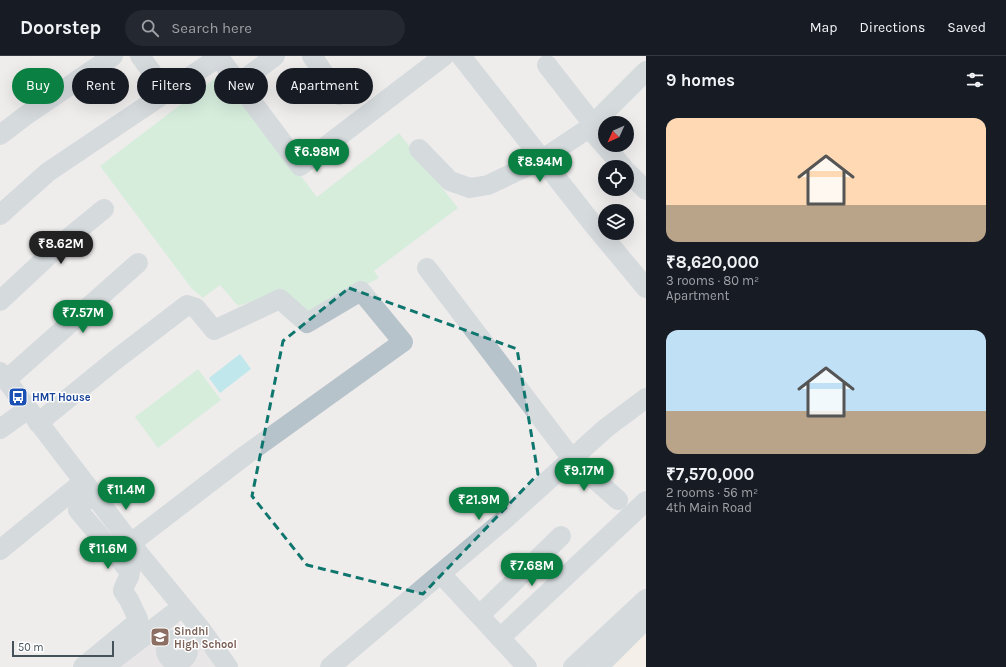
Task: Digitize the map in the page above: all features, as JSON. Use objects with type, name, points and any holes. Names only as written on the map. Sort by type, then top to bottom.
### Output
[{"type":"street","points":[[0,135],[25,116],[113,56]]},
{"type":"street","points":[[140,56],[149,68]]},
{"type":"street","points":[[259,68],[275,56]]},
{"type":"street","points":[[312,56],[320,68]]},
{"type":"street","points":[[253,104],[300,166],[444,56]]},
{"type":"street","points":[[461,56],[542,160],[646,288]]},
{"type":"street","points":[[202,68],[219,57],[227,68]]},
{"type":"street","points":[[548,59],[591,126],[635,175]]},
{"type":"street","points":[[419,149],[450,181],[470,188],[488,185],[542,160],[591,126],[646,71]]},
{"type":"street","points":[[0,215],[48,172],[148,104]]},
{"type":"street","points":[[0,301],[61,244],[104,209]]},
{"type":"street","points":[[138,263],[3,376],[131,543],[200,628],[228,667]]},
{"type":"street","points":[[427,268],[572,459],[618,500]]},
{"type":"street","points":[[0,428],[33,416],[120,356],[187,305],[196,308],[214,330],[280,299],[307,323],[361,291],[403,342],[247,454],[131,543]]},
{"type":"street","points":[[330,667],[504,520],[606,428],[646,398]]},
{"type":"street","points":[[0,550],[88,487]]},
{"type":"street","points":[[83,667],[135,624],[138,619],[123,591],[124,584],[130,576],[130,572],[78,510],[88,487]]},
{"type":"street","points":[[500,638],[646,501]]},
{"type":"street","points":[[480,615],[562,536]]},
{"type":"street","points":[[441,574],[527,667]]},
{"type":"street","points":[[574,667],[646,599]]},
{"type":"street","points":[[104,667],[182,607]]},
{"type":"street","points":[[598,667],[646,619]]},
{"type":"street","points":[[185,643],[200,628]]},
{"type":"highlighted area","points":[[349,288],[517,349],[538,474],[423,594],[307,565],[252,496],[283,341]]},
{"type":"shaded area","name":"Sindhi High School","points":[[165,608],[218,667],[92,667]]},
{"type":"shaded area","points":[[646,611],[646,667],[589,667]]},
{"type":"green space","points":[[214,79],[214,104],[246,104],[317,197],[399,133],[458,208],[374,271],[379,278],[308,314],[284,290],[238,306],[220,285],[203,298],[192,289],[100,166],[181,104],[206,104],[206,85]]},
{"type":"green space","points":[[198,369],[221,400],[158,448],[135,417]]},
{"type":"water","points":[[240,354],[251,369],[220,393],[209,378]]},
{"type":"place","name":"HMT House","points":[[18,397]]},
{"type":"place","name":"Sindhi High School","points":[[160,637]]}]
